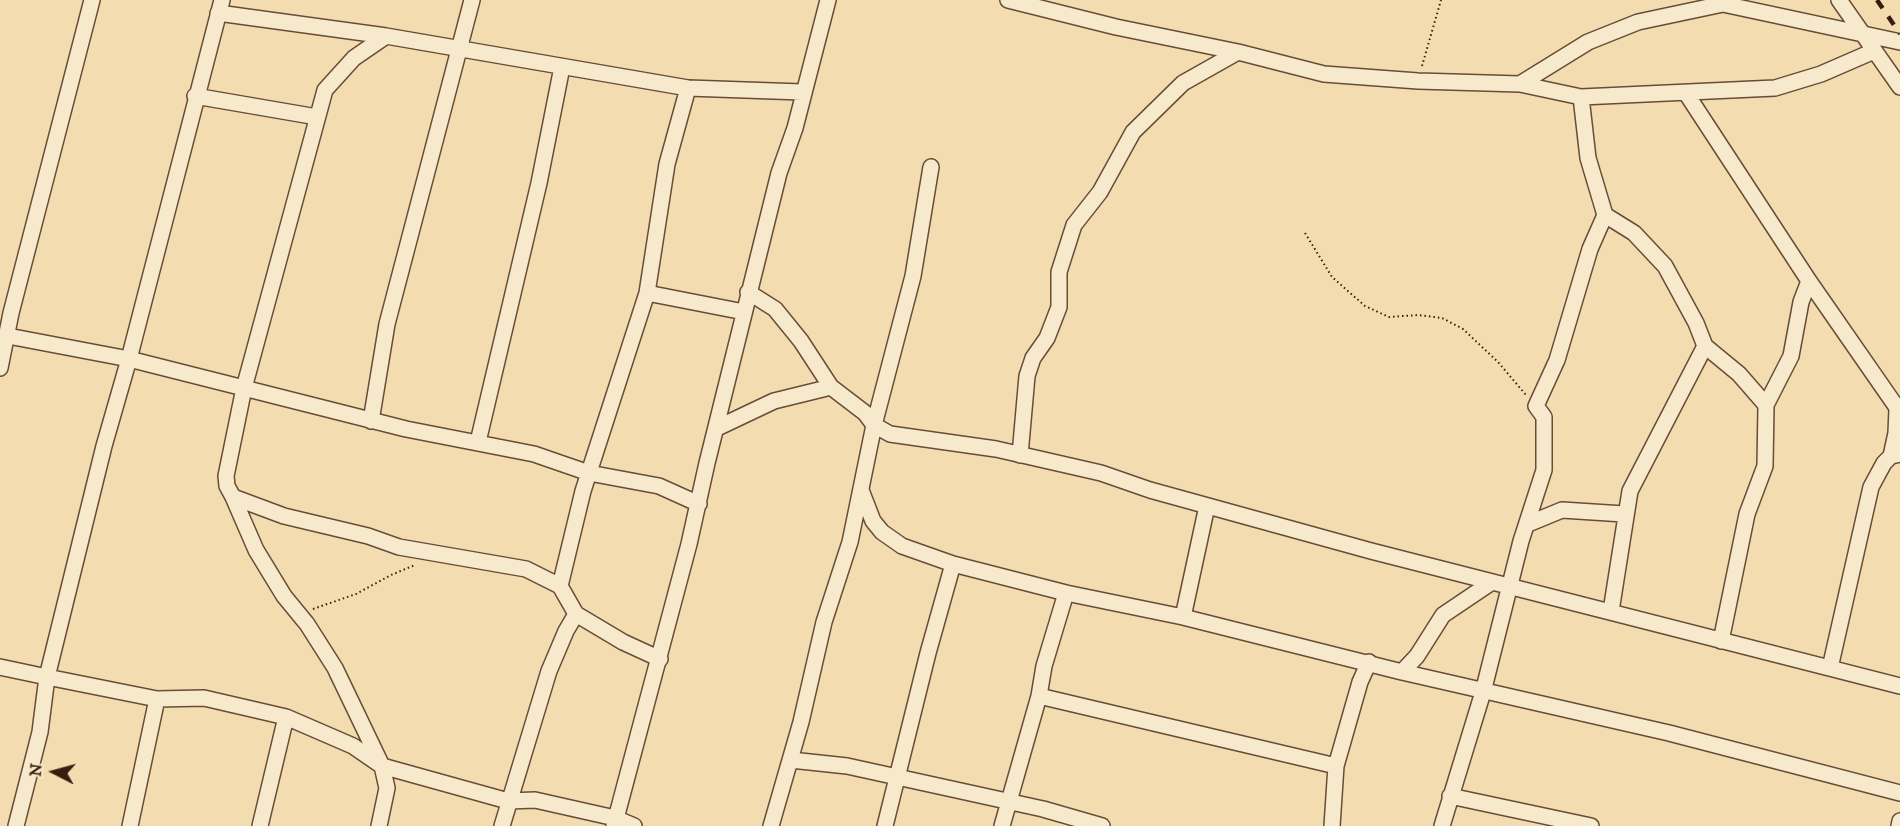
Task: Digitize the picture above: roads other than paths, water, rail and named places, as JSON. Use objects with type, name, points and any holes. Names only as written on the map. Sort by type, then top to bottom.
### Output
[{"type":"street","points":[[0,368],[8,336],[6,312],[92,0]]},
{"type":"street","points":[[371,421],[387,324],[471,0]]},
{"type":"street","points":[[614,822],[660,659],[748,292],[779,173],[795,128],[802,92],[828,0]]},
{"type":"street","points":[[1008,0],[1116,27],[1238,52],[1324,74],[1418,81],[1520,84],[1581,97],[1775,88],[1821,74],[1874,51]]},
{"type":"street","points":[[1839,0],[1900,87]]},
{"type":"street","points":[[1520,84],[1588,42],[1638,22],[1723,4],[1900,42]]},
{"type":"street","points":[[16,826],[40,732],[47,677],[104,446],[129,359],[220,6],[458,51],[688,88],[802,92]]},
{"type":"street","points":[[379,826],[387,788],[382,766],[335,668],[307,624],[284,596],[256,550],[227,486],[226,476],[244,388],[325,90],[354,58],[386,36]]},
{"type":"street","points":[[1020,455],[1027,376],[1033,358],[1047,338],[1059,307],[1059,272],[1074,225],[1100,192],[1133,132],[1183,83],[1238,52]]},
{"type":"street","points":[[478,442],[539,183],[562,67]]},
{"type":"street","points":[[560,586],[589,473],[647,293],[668,164],[688,88]]},
{"type":"street","points":[[1686,93],[1809,280],[1899,410],[1895,455],[1871,487],[1830,668]]},
{"type":"street","points":[[195,96],[317,117]]},
{"type":"street","points":[[1442,826],[1483,692],[1509,586],[1544,470],[1544,417],[1536,406],[1557,360],[1590,249],[1605,215],[1588,158],[1581,97]]},
{"type":"street","points":[[771,826],[791,760],[824,622],[850,543],[874,425],[913,276],[932,167]]},
{"type":"street","points":[[1605,215],[1634,233],[1665,266],[1696,323],[1705,346],[1739,374],[1766,405]]},
{"type":"street","points":[[1721,641],[1747,514],[1765,466],[1766,405],[1791,356],[1801,302],[1809,280]]},
{"type":"street","points":[[748,292],[775,309],[801,341],[831,387],[865,413],[874,425],[904,438],[996,449],[1101,473],[1207,506],[1492,582],[1900,686]]},
{"type":"street","points":[[647,293],[744,312]]},
{"type":"street","points":[[8,336],[129,359],[371,421],[534,454],[589,473],[659,486],[699,504]]},
{"type":"street","points":[[1611,611],[1624,537],[1624,514],[1634,484],[1705,346]]},
{"type":"street","points":[[717,428],[774,401],[831,387]]},
{"type":"street","points":[[861,490],[873,521],[882,532],[902,546],[953,564],[1066,593],[1183,617],[1483,692],[1669,733],[1900,794]]},
{"type":"street","points":[[233,497],[284,516],[368,536],[399,547],[526,569],[560,586],[576,615],[623,642],[660,659]]},
{"type":"street","points":[[1183,617],[1207,506]]},
{"type":"street","points":[[1528,524],[1562,510],[1624,514]]},
{"type":"street","points":[[885,826],[896,776],[953,564]]},
{"type":"street","points":[[1402,672],[1417,656],[1443,615],[1492,582]]},
{"type":"street","points":[[1002,826],[1039,696],[1044,666],[1066,593]]},
{"type":"street","points":[[502,826],[549,671],[566,631],[576,615]]},
{"type":"street","points":[[1332,826],[1336,766],[1360,682],[1369,662]]},
{"type":"street","points":[[0,667],[157,699],[204,698],[286,717],[353,746],[382,766],[508,801],[535,800],[634,826]]},
{"type":"street","points":[[1039,696],[1336,766]]},
{"type":"street","points":[[130,826],[157,699]]},
{"type":"street","points":[[260,826],[286,717]]},
{"type":"street","points":[[791,760],[847,766],[896,776],[1008,801],[1102,826]]},
{"type":"street","points":[[1450,796],[1591,826]]},
{"type":"street","points":[[1899,826],[1900,821]]},
{"type":"railway","points":[[1877,0],[1900,34]]}]
